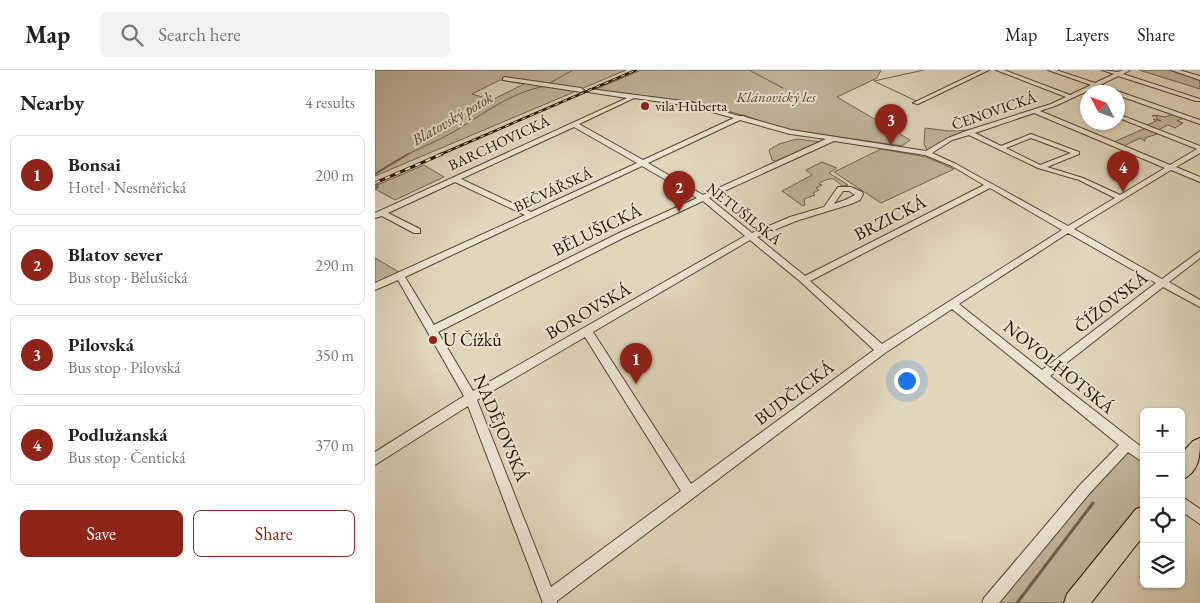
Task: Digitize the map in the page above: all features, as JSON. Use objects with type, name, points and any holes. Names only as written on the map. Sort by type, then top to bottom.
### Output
[{"type":"main road","points":[[1185,465],[1200,447]]},
{"type":"main road","points":[[1076,603],[1140,522]]},
{"type":"street","points":[[916,103],[986,70]]},
{"type":"street","name":"ČENOVICKÁ","points":[[999,70],[1071,97]]},
{"type":"street","points":[[1051,70],[1095,85]]},
{"type":"street","points":[[1105,70],[1198,100]]},
{"type":"street","name":"ČENOVICKÁ","points":[[1095,85],[1127,70]]},
{"type":"street","points":[[1174,70],[1200,78]]},
{"type":"street","points":[[505,79],[581,90]]},
{"type":"street","points":[[590,91],[689,104],[742,117],[790,132],[927,153],[990,185],[1200,304]]},
{"type":"street","name":"ČENOVICKÁ","points":[[927,153],[950,139],[1034,111],[1080,92]]},
{"type":"street","points":[[1125,96],[1200,122]]},
{"type":"street","name":"BARCHOVICKÁ","points":[[378,215],[619,102],[635,98]]},
{"type":"street","points":[[1034,111],[1200,180]]},
{"type":"street","name":"BEČVÁŘSKÁ","points":[[375,288],[742,117]]},
{"type":"street","points":[[1125,119],[1200,149]]},
{"type":"street","name":"NETUŠILSKÁ","points":[[574,124],[705,199],[753,236],[881,350]]},
{"type":"street","points":[[968,132],[1040,167],[1081,179],[1121,198]]},
{"type":"street","points":[[1001,148],[1031,136],[1077,153],[1040,167]]},
{"type":"street","name":"BĚLUŠICKÁ","points":[[433,330],[622,235],[705,199],[832,139]]},
{"type":"street","name":"BUDČICKÁ","points":[[549,600],[881,350],[1069,229],[1200,149]]},
{"type":"street","points":[[455,179],[532,215]]},
{"type":"street","name":"BRZICKÁ","points":[[804,280],[990,185]]},
{"type":"street","name":"BOROVSKÁ","points":[[375,459],[471,398],[753,236],[826,209]]},
{"type":"street","points":[[378,215],[417,230]]},
{"type":"street","name":"ČÍŽOVSKÁ","points":[[1042,376],[1200,254]]},
{"type":"street","name":"NADĚJOVSKÁ","points":[[400,276],[471,398],[549,600]]},
{"type":"street","name":"NOVOLHOTSKÁ","points":[[952,304],[1140,454]]},
{"type":"street","points":[[587,331],[689,493]]},
{"type":"street","points":[[989,603],[1084,490],[1128,444]]},
{"type":"street","points":[[1185,505],[1200,517]]},
{"type":"green space","points":[[375,70],[626,70],[375,176]],"holes":[[[500,80],[524,84],[492,100],[472,94]]]},
{"type":"green space","name":"Klánovický les","points":[[641,70],[881,70],[877,78],[837,97],[910,140],[902,146],[784,129],[746,116],[693,102],[594,90]]},
{"type":"green space","points":[[1139,70],[1170,70],[1200,79],[1200,89]]},
{"type":"green space","points":[[1174,114],[1184,118],[1177,121],[1183,123],[1175,128],[1168,125],[1154,132],[1157,134],[1145,138],[1145,141],[1140,138],[1122,147],[1111,143],[1146,128],[1145,126],[1156,121],[1153,119],[1161,121],[1156,118],[1158,116],[1152,116],[1155,115],[1165,117]]},
{"type":"green space","points":[[925,128],[949,131],[970,130],[927,150],[924,144]]},
{"type":"green space","points":[[797,139],[821,142],[778,162],[772,160],[769,150],[779,144]]},
{"type":"green space","points":[[881,149],[926,157],[954,169],[881,203],[834,172]]},
{"type":"green space","points":[[822,162],[837,168],[829,173],[848,185],[842,186],[834,179],[824,181],[819,184],[822,185],[816,188],[819,190],[813,193],[815,195],[804,199],[805,205],[803,206],[782,191],[812,175],[806,170]]},
{"type":"green space","points":[[424,165],[444,177],[395,200],[375,189],[375,186]]},
{"type":"green space","points":[[375,258],[399,272],[375,284]]},
{"type":"green space","points":[[1128,444],[1140,454],[1140,521],[1075,603],[991,603]]},
{"type":"waterway","name":"Blatovský potok","points":[[546,85],[573,70]]},
{"type":"waterway","points":[[749,70],[783,88]]},
{"type":"waterway","points":[[916,101],[874,81],[924,70]]},
{"type":"waterway","name":"Blatovský potok","points":[[408,154],[449,134],[510,98],[546,86]]},
{"type":"waterway","name":"Blatovský potok","points":[[375,174],[408,154]]},
{"type":"waterway","name":"Blatovský potok","points":[[375,182],[378,187],[375,189]]},
{"type":"waterway","points":[[1017,603],[1093,503]]},
{"type":"railway","points":[[439,155],[636,70]]},
{"type":"railway","points":[[375,183],[442,154]]},
{"type":"place","name":"vila Huberta","points":[[645,106]]},
{"type":"place","name":"Pilovská","points":[[891,145]]},
{"type":"place","name":"Podlužanská","points":[[1123,192]]},
{"type":"place","name":"Blatov sever","points":[[679,212]]},
{"type":"place","name":"U Čížků","points":[[433,340]]},
{"type":"place","name":"Bonsai","points":[[636,384]]}]
